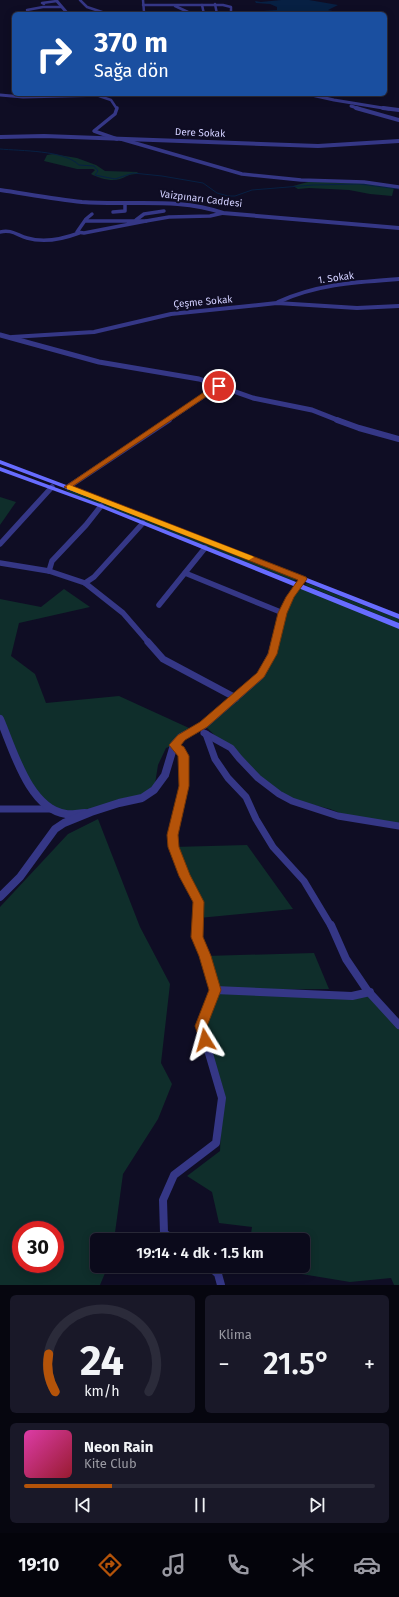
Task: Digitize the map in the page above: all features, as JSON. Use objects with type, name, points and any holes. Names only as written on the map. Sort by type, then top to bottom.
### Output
[{"type":"main road","points":[[0,462],[68,487],[399,617]]},
{"type":"main road","points":[[0,469],[101,506],[399,626]]},
{"type":"street","points":[[44,4],[42,3],[56,0],[61,4],[61,7],[66,12]]},
{"type":"street","points":[[80,0],[87,7],[102,12]]},
{"type":"street","points":[[143,0],[144,12]]},
{"type":"street","points":[[202,4],[204,12]]},
{"type":"street","points":[[143,5],[215,4],[230,6],[231,12]]},
{"type":"street","points":[[215,4],[217,12]]},
{"type":"street","points":[[155,5],[167,10]]},
{"type":"street","points":[[173,5],[188,12]]},
{"type":"street","points":[[27,10],[43,7],[61,7]]},
{"type":"street","points":[[0,95],[23,97],[99,96],[111,100],[117,107],[116,114],[94,131],[242,174],[301,180],[364,182],[399,187]]},
{"type":"street","points":[[320,96],[399,109]]},
{"type":"street","points":[[334,99],[399,120]]},
{"type":"street","name":"Dere Sokak","points":[[0,137],[44,136],[318,146],[399,141]]},
{"type":"street","name":"Vaizpınarı Caddesi","points":[[0,190],[83,202],[125,204],[150,202],[178,204],[212,209],[223,213],[399,228]]},
{"type":"street","points":[[113,212],[125,211],[125,204]]},
{"type":"street","points":[[136,220],[144,214],[164,211]]},
{"type":"street","points":[[0,232],[12,231],[26,238],[44,240],[70,237],[79,233],[169,217],[210,216],[223,213]]},
{"type":"street","points":[[79,233],[77,232],[92,214]]},
{"type":"street","points":[[86,221],[146,221]]},
{"type":"street","name":"1. Sokak","points":[[277,303],[315,288],[399,279]]},
{"type":"street","name":"Çeşme Sokak","points":[[11,337],[17,338],[94,332],[171,314],[277,303],[357,308],[399,306]]},
{"type":"street","points":[[0,335],[91,360],[191,377],[264,401],[312,410],[359,428],[399,439]]},
{"type":"street","points":[[68,487],[219,386]]},
{"type":"street","points":[[0,544],[52,487]]},
{"type":"street","points":[[49,571],[52,561],[86,525],[101,506]]},
{"type":"street","points":[[85,583],[94,577],[143,523]]},
{"type":"street","points":[[159,605],[204,548]]},
{"type":"street","points":[[0,563],[49,571],[85,583],[124,613],[163,659],[236,698]]},
{"type":"street","points":[[185,573],[282,613]]},
{"type":"street","points":[[0,897],[20,877],[55,829],[64,823],[91,812],[119,803],[142,798],[154,790],[165,775],[174,745],[181,737],[199,728],[236,698],[261,675],[272,654],[282,613],[303,579]]},
{"type":"street","points":[[1,722],[28,785],[39,800],[53,809],[66,814],[91,812]]},
{"type":"street","points":[[199,728],[206,734],[230,747],[238,759],[279,793],[288,798],[301,804],[331,813],[373,823],[399,826]]},
{"type":"street","points":[[206,734],[215,759],[228,778],[246,797],[256,819],[273,847],[304,881],[328,919],[346,959],[370,992],[399,1025]]},
{"type":"street","points":[[164,1233],[162,1200],[174,1175],[216,1143],[222,1098],[201,1026],[215,990],[205,956],[197,937],[198,902],[173,847],[173,835],[184,786],[184,756],[174,745]]},
{"type":"street","points":[[0,809],[53,809]]},
{"type":"street","points":[[215,990],[352,996],[370,992]]},
{"type":"street","points":[[217,1273],[221,1285]]},
{"type":"green space","points":[[53,154],[77,158],[96,165],[105,171],[138,172],[116,180],[105,179],[91,174],[95,170],[93,169],[77,169],[44,161],[47,155]]},
{"type":"green space","points":[[317,181],[364,183],[394,188],[392,196],[349,190],[309,188],[298,189],[293,186]]},
{"type":"green space","points":[[64,489],[296,579],[294,581],[72,494]]},
{"type":"green space","points":[[0,497],[16,502],[0,525]]},
{"type":"green space","points":[[307,583],[399,619],[399,623],[305,585]]},
{"type":"green space","points":[[298,585],[399,625],[399,825],[353,818],[330,809],[293,800],[254,773],[204,725],[246,686],[265,665]]},
{"type":"green space","points":[[64,589],[90,607],[19,623],[11,656],[35,674],[46,703],[119,696],[189,728],[174,745],[166,748],[158,765],[154,790],[105,808],[66,814],[34,793],[0,719],[0,599],[41,607]]},
{"type":"green space","points":[[98,819],[140,927],[170,984],[161,1063],[172,1084],[158,1119],[123,1174],[115,1233],[90,1233],[90,1273],[105,1273],[100,1285],[0,1285],[0,907],[68,834]]},
{"type":"green space","points":[[247,845],[293,909],[199,918],[198,902],[173,847]]},
{"type":"green space","points":[[314,953],[329,989],[227,990],[352,996],[367,990],[399,1026],[399,1285],[394,1285],[391,1278],[350,1282],[295,1273],[310,1273],[310,1233],[251,1233],[252,1227],[219,1223],[212,1192],[187,1176],[220,1151],[222,1098],[201,1026],[215,990],[205,956]]},
{"type":"water","points":[[309,0],[338,5],[328,10],[337,12],[265,12],[263,11],[277,10],[277,7],[270,4],[256,3],[255,1]]},
{"type":"waterway","points":[[0,149],[42,152],[63,156],[79,165],[94,166],[98,171],[95,175],[115,179],[133,173],[203,183],[217,193],[228,196],[235,196],[252,190],[313,185],[359,184],[399,189]]},
{"type":"slow traffic","points":[[69,487],[249,557]]},
{"type":"route","points":[[205,1040],[201,1026],[215,990],[205,956],[197,937],[199,918],[198,902],[173,847],[173,835],[184,786],[184,756],[174,745],[181,737],[192,733],[204,725],[261,675],[272,654],[282,613],[290,597],[303,579],[68,487],[219,386]]}]
